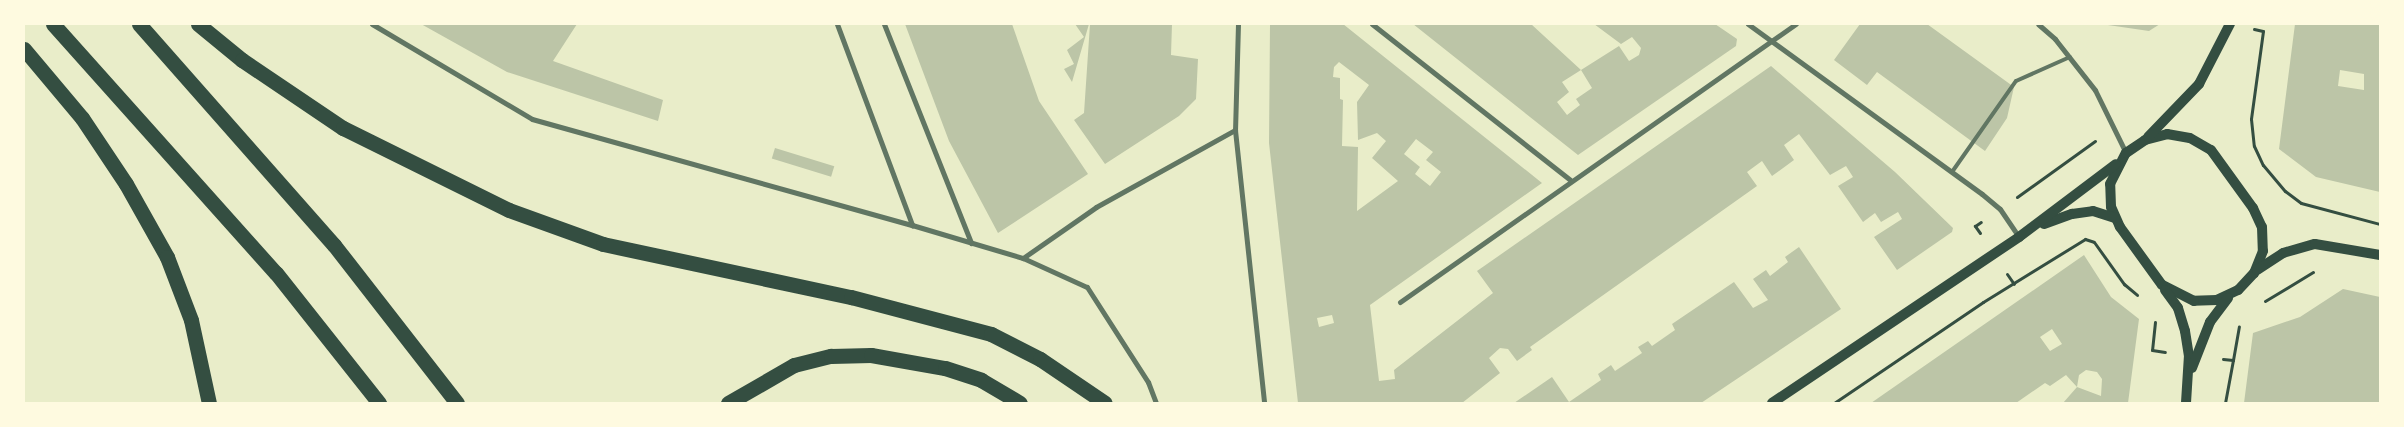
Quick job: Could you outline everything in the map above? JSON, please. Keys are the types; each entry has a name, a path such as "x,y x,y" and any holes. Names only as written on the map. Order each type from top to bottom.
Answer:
{"highway":[{"path":"54,24 276,273 379,403"},
{"path":"139,24 334,245 458,403"},
{"path":"198,24 242,60 343,128 510,210 603,244 851,297 991,334 1040,359 1105,403"},
{"path":"24,49 82,118 126,184 167,256 191,320 209,403"},
{"path":"728,403 794,365 831,356 872,355 945,368 980,380 1020,403"}],"main road":[{"path":"1772,403 2019,237 2119,162 2126,153 2145,140 2198,84 2230,24"},
{"path":"2145,140 2168,134 2190,138 2217,156 2253,208 2262,227 2263,251 2254,272"},
{"path":"2114,218 2110,184 2119,162"},
{"path":"2019,237 2072,214 2100,211 2114,218 2162,285 2182,319 2189,379"},
{"path":"2186,403 2189,379 2210,322 2233,293 2254,272 2283,253 2309,244 2380,255"},
{"path":"2162,285 2194,301 2217,300 2233,293"}],"street":[{"path":"372,24 532,119 971,242 1022,258 1087,287 1148,382 1156,403"},
{"path":"837,24 912,225"},
{"path":"884,24 971,242"},
{"path":"1238,24 1234,130 1264,403"},
{"path":"1372,24 1570,180"},
{"path":"1748,24 2000,209 2019,237"},
{"path":"1400,302 1570,180 1796,24"},
{"path":"2038,24 2070,57 2095,90 2126,153"},
{"path":"1022,258 1096,207 1234,130"}],"lane":[{"path":"1952,172 2016,81 2070,57"}],"path":[{"path":"2230,24 2263,30 2251,118 2254,146 2268,173 2293,198 2310,207 2380,224"},
{"path":"1834,403 2014,284 1975,226 2114,127"},
{"path":"2225,403 2233,360"}],"building":[{"path":"421,24 577,24 553,61 663,100 658,121 507,72"},
{"path":"905,24 1012,24 1039,101 1088,174 998,233 949,141"},
{"path":"1075,24 1089,24 1072,82 1064,69 1074,64 1067,50 1084,37"},
{"path":"1090,24 1172,24 1171,55 1198,59 1196,99 1179,116 1105,164 1074,120 1084,113"},
{"path":"1270,24 1343,24 1542,183 1370,305 1379,381 1395,379 1394,370 1493,293 1477,271 1771,66 1895,172 1953,228 1952,232 1897,270 1874,237 1902,219 1898,212 1881,222 1875,213 1863,222 1838,186 1853,177 1846,166 1830,175 1799,134 1784,145 1794,160 1772,176 1762,161 1747,172 1757,186 1530,347 1532,350 1517,361 1508,349 1500,348 1489,358 1500,373 1462,403 1298,403 1269,143","holes":["1339,62 1369,85 1357,102 1358,140 1377,133 1386,141 1372,158 1398,181 1357,211 1358,147 1342,146 1343,100 1340,99 1340,78 1333,77 1334,67","1416,139 1433,152 1426,160 1441,172 1430,186 1415,174 1420,167 1404,154","1332,315 1334,323 1319,327 1317,318"]},
{"path":"1413,24 1531,24 1581,70 1619,46 1629,61 1639,55 1641,48 1632,37 1621,44 1594,24 1715,24 1737,39 1736,46 1578,155","holes":["1581,70 1592,88 1576,99 1580,105 1567,115 1557,102 1569,92 1562,82"]},
{"path":"1860,24 1927,24 2014,87 2007,118 1985,151 1877,72 1867,85 1834,60"},
{"path":"2101,24 2160,24 2149,31"},
{"path":"2295,24 2380,24 2380,192 2316,177 2279,149","holes":["2340,70 2364,74 2364,90 2338,86"]},
{"path":"775,148 834,166 831,177 772,159"},
{"path":"1799,247 1841,309 1701,403 1514,403 1552,377 1569,402 1601,380 1598,374 1611,365 1615,371 1642,353 1638,347 1648,341 1652,346 1675,330 1672,324 1734,282 1753,308 1768,300 1753,279 1766,270 1770,276 1788,262 1785,257"},
{"path":"2084,255 2111,297 2139,319 2128,403 2063,403 2077,387 2066,375 2050,386 2045,383 2016,403 1871,403","holes":["2052,329 2062,344 2050,351 2040,337","2086,370 2097,372 2102,379 2101,396 2077,387 2079,375"]},
{"path":"2343,289 2380,297 2380,403 2244,403 2253,333 2300,317"}]}
